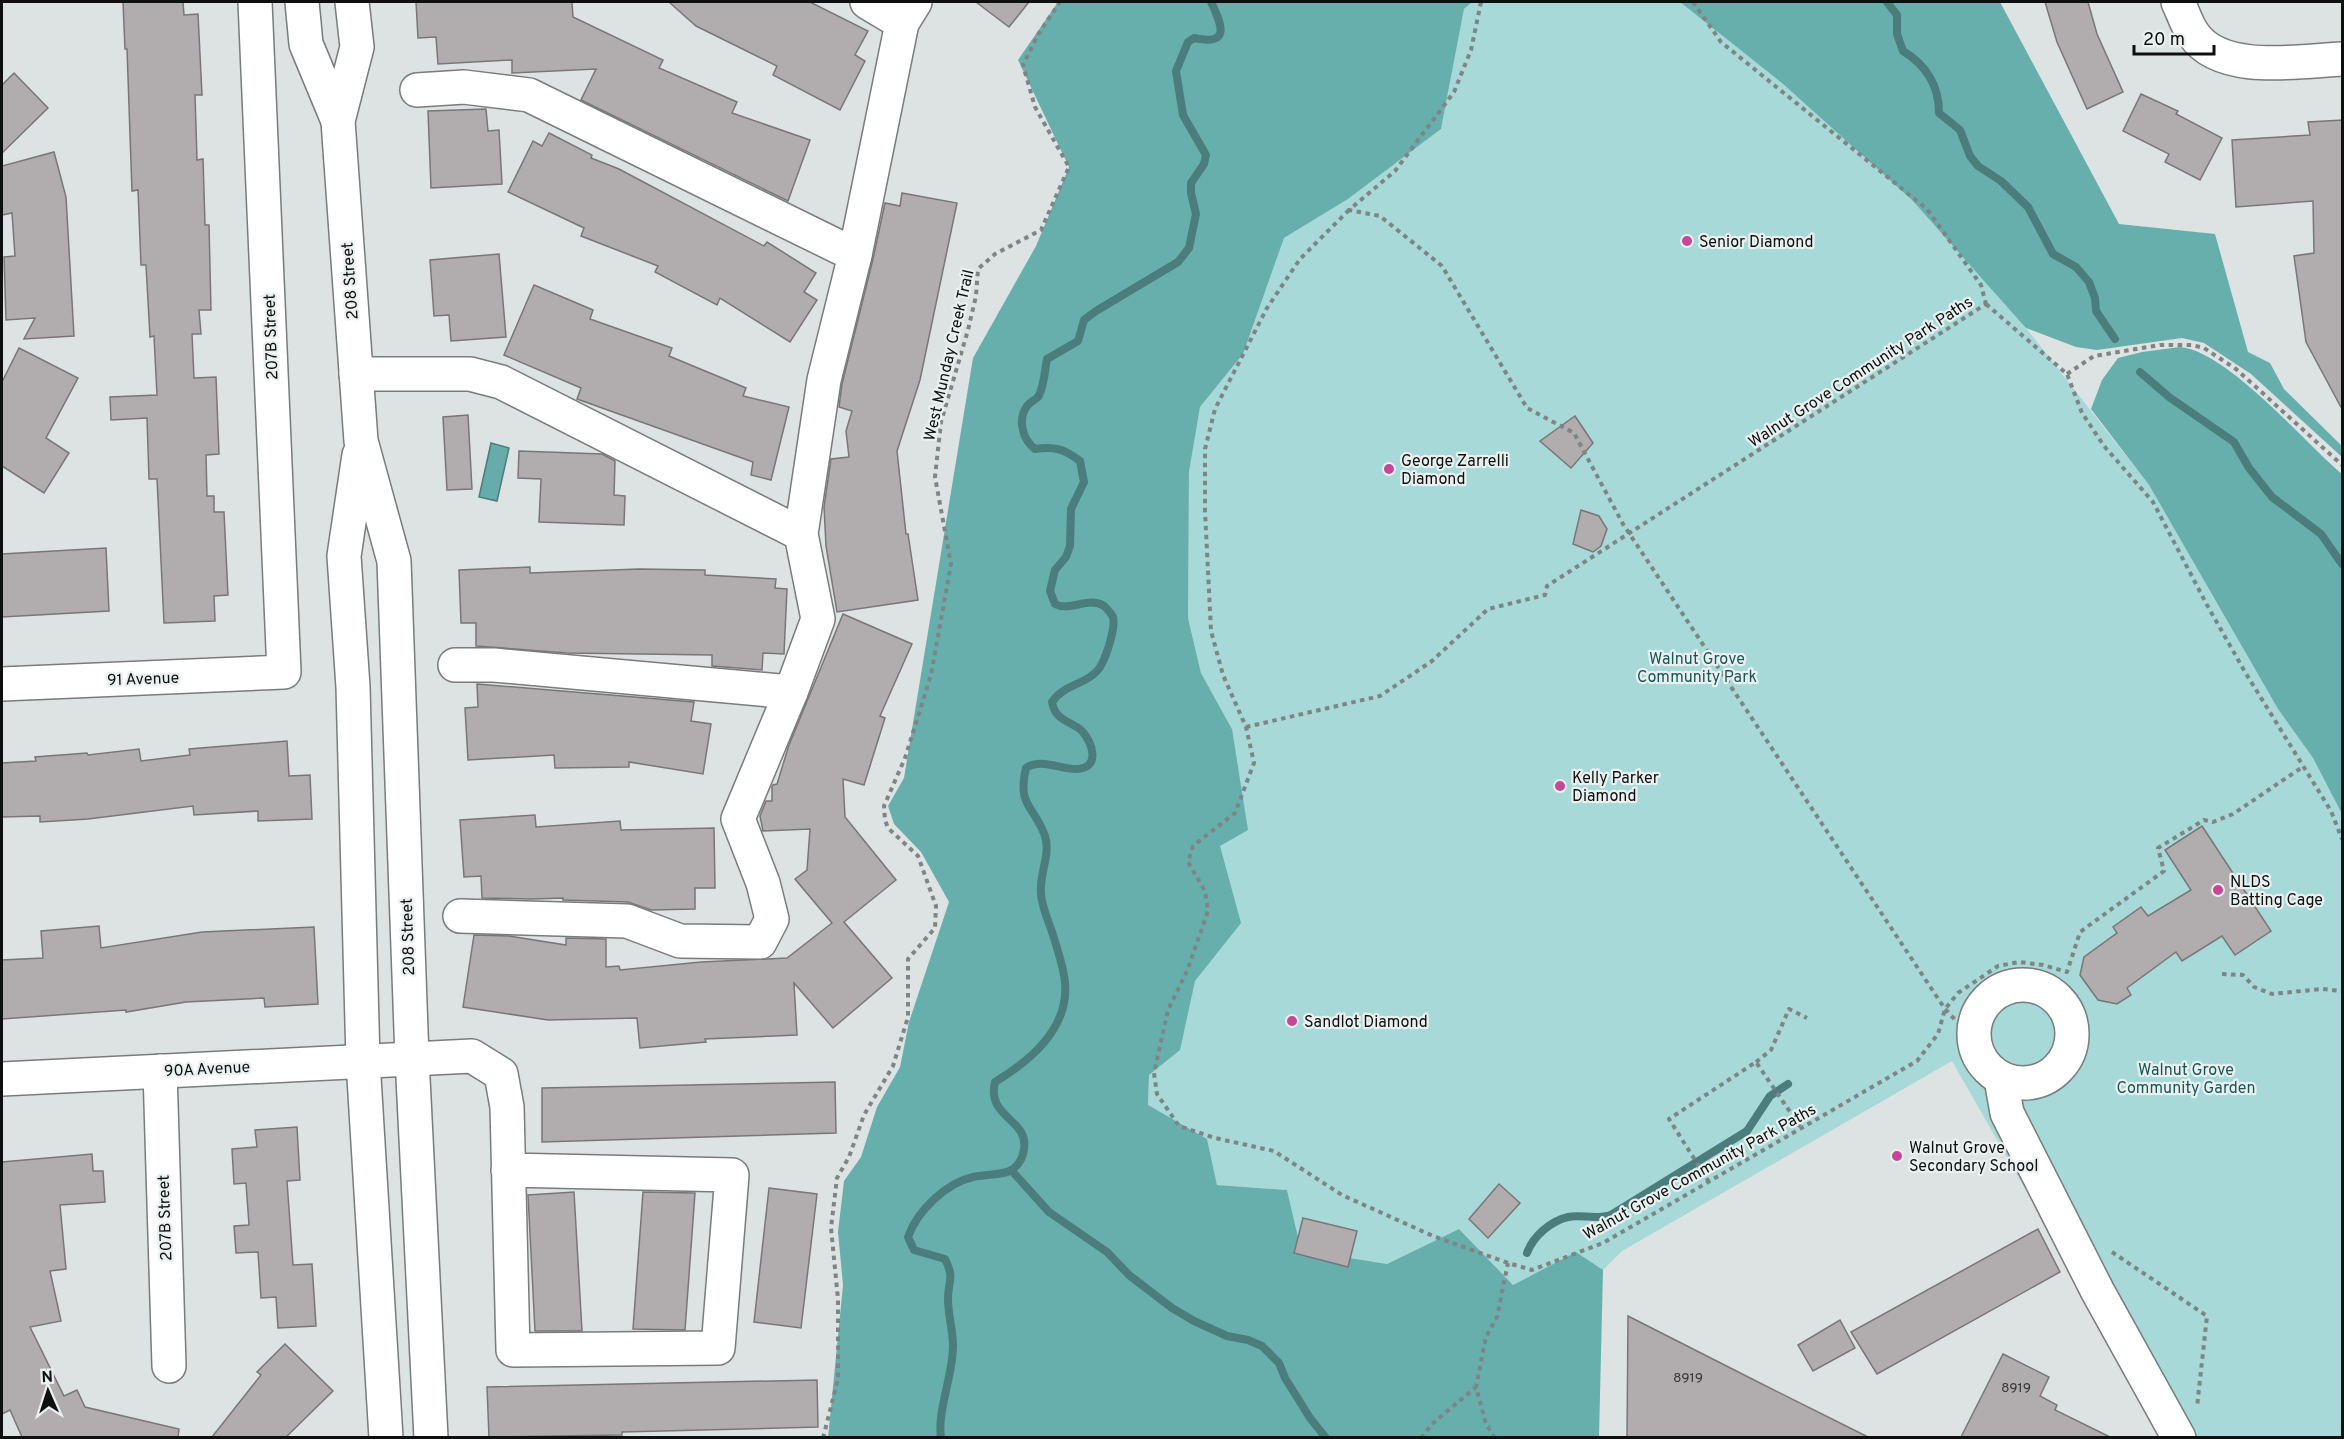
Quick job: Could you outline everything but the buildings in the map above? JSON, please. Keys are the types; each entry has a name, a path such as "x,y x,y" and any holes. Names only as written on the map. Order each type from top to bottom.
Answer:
{"main road":[{"name":"207B Street","path":"255,2 284,672"},
{"name":"208 Street","path":"302,2 306,44 338,121"},
{"name":"208 Street","path":"352,2 357,47 338,121 361,441 394,561 412,1058 431,1437"},
{"path":"460,916 627,921 680,941 760,942 772,920 763,883 738,819 791,692 818,619 801,534 824,380 855,255 908,12 867,2"},
{"path":"2178,2 2193,35 2209,50 2235,60 2266,63 2343,59"},
{"path":"417,90 464,87 530,96 855,255"},
{"path":"356,374 470,374 501,382 801,534"},
{"name":"208 Street","path":"361,441 344,556 353,687 363,1061 386,1437"},
{"path":"455,665 494,664 791,692"},
{"name":"91 Avenue","path":"2,684 284,672"},
{"path":"2016,986 2032,986 2047,991 2059,1000 2068,1013 2072,1028 2072,1044 2066,1059 2045,1079 2030,1083 2016,1083 2001,1078 1980,1058 1974,1043 1974,1027 1979,1013 1988,1000 2001,990 2016,986"},
{"name":"90A Avenue","path":"2,1079 472,1056 501,1074 507,1107 508,1170"},
{"name":"207B Street","path":"160,1071 169,1366"},
{"path":"2001,1078 2007,1113 2079,1256 2188,1426"},
{"path":"508,1170 732,1175 718,1348 513,1350 508,1170"}],"path":[{"name":"West Munday Creek Trail","path":"823,1437 838,1379 838,1299 831,1228 837,1178 849,1157 864,1115 893,1066 908,1017 908,959 935,928 936,906 918,856 888,828 884,812 885,802 904,758 931,675 951,564 935,477 941,422 968,330 976,296 978,269 995,254 1041,230 1069,167 1035,107 1023,65 1060,2"},
{"name":"Walnut Grove Community Park Paths","path":"1481,2 1471,50 1454,92 1395,171 1348,210 1300,259 1267,308 1215,409 1206,449 1205,511 1211,631 1223,675 1246,727 1254,763 1235,813 1193,846 1188,862 1205,891 1208,911 1187,972 1168,1010 1154,1072 1157,1094 1179,1126 1215,1138 1274,1151 1342,1195 1433,1236 1532,1270 1603,1244 1917,1061 1938,1034 1944,1009 1958,993 1998,966 2019,962 2043,965 2067,972 2080,932 2164,871 2158,848 2204,820 2213,822 2233,814 2304,766"},
{"name":"Walnut Grove Community Park Paths","path":"1246,727 1380,696 1432,661 1488,609 1545,595 1547,586 1986,304 1981,285 1927,209 1721,42 1693,2"},
{"path":"1348,210 1380,216 1442,266 1527,408 1574,433 1630,533 1944,1009 1960,1025 1974,1027"},
{"path":"1986,304 2067,374 2082,413 2104,446 2154,502 2245,672 2331,811 2343,839"},
{"path":"2067,374 2094,356 2181,343 2204,348 2236,369 2343,465"},
{"path":"2222,974 2242,975 2254,987 2272,994 2322,989 2343,991"},
{"path":"1709,1182 1669,1119 1772,1050 1789,1009 1807,1018"},
{"path":"1756,1062 1801,1128"},
{"path":"2079,1256 2100,1243 2206,1316 2188,1426"},
{"path":"1495,1437 1486,1424 1476,1388 1486,1337 1497,1317 1508,1263"},
{"path":"1421,1437 1432,1424 1476,1388"}],"green space":[{"name":"Walnut Grove Community Park","path":"1472,2 1680,2 1783,84 1912,200 2012,310 2149,485 2278,709 2313,758 2342,814 2342,1437 2167,1437 1952,1061 1622,1251 1603,1270 1576,1252 1513,1285 1459,1229 1387,1264 1301,1250 1287,1190 1217,1185 1207,1139 1148,1106 1149,1075 1172,1056 1220,846 1232,729 1201,673 1188,618 1189,472 1200,407 1243,354 1284,238 1348,199 1441,129 1464,9"}],"shaded area":[{"path":"1058,2 1472,2 1464,9 1441,129 1348,199 1284,238 1243,354 1200,407 1189,472 1188,618 1201,673 1232,729 1248,830 1220,846 1241,923 1195,981 1180,1050 1149,1075 1148,1105 1207,1139 1217,1185 1287,1190 1301,1250 1387,1264 1459,1229 1513,1285 1576,1252 1603,1270 1599,1437 828,1438 843,1285 838,1232 844,1181 861,1157 877,1107 900,1067 909,1022 949,902 921,852 894,824 888,806 904,778 973,358 1036,246 1069,167 1018,60"},
{"path":"1680,2 2000,2 2119,224 2215,234 2248,352 2270,363 2284,389 2342,446 2342,457 2251,374 2204,343 2182,338 2097,350 2076,347 2026,328 1912,200 1783,84"},
{"path":"2180,347 2199,352 2242,381 2342,474 2342,814 2313,758 2278,709 2149,485 2091,409 2102,380 2118,358"},
{"path":"491,443 509,448 497,501 479,497"}],"waterway":[{"path":"941,1438 941,1416 951,1369 953,1346 948,1305 950,1271 945,1259 914,1250 908,1237 925,1208 943,1192 963,1180 1009,1171 1018,1165 1023,1155 1024,1139 1015,1124 996,1103 995,1082 1021,1064 1045,1042 1061,1014 1065,999 1061,960 1042,900 1041,886 1047,850 1045,836 1025,798 1026,768 1038,764 1070,769 1084,768 1089,765 1092,760 1092,748 1086,736 1058,715 1052,702 1062,692 1097,671 1106,653 1114,622 1108,610 1098,603 1067,606 1055,604 1050,591 1055,570 1066,557 1070,546 1071,509 1084,482 1080,461 1059,449 1035,449 1031,445 1023,429 1022,417 1027,406 1040,393 1047,359 1078,341 1084,320 1178,262 1189,248 1196,214 1191,183 1204,164 1206,155 1183,115 1176,71 1188,42 1194,38 1206,40 1219,36 1220,26 1211,2"},
{"path":"1887,2 1897,15 1897,34 1903,51 1924,69 1934,85 1939,113 1960,130 1970,156 1978,166 2001,181 2028,207 2053,254 2076,267 2089,282 2095,298 2096,311 2115,339"},
{"path":"2140,372 2169,397 2234,442 2249,468 2272,497 2321,534 2342,564"},
{"path":"1527,1253 1538,1235 1555,1222 1573,1216 1611,1215 1747,1131 1770,1096 1788,1084"},
{"path":"1012,1171 1049,1212 1107,1252 1129,1275 1172,1308 1227,1336 1248,1340 1262,1346 1279,1363 1285,1378 1310,1418 1326,1438"}],"place":[{"name":"Senior Diamond","path":"1687,241"},
{"name":"George Zarrelli Diamond","path":"1389,469"},
{"name":"Kelly Parker Diamond","path":"1560,786"},
{"name":"NLDS Batting Cage","path":"2218,890"},
{"name":"Sandlot Diamond","path":"1292,1021"},
{"name":"Walnut Grove Secondary School","path":"1897,1156"}],"park label":[{"name":"Walnut Grove Community Garden","path":"2186,1078"}]}
